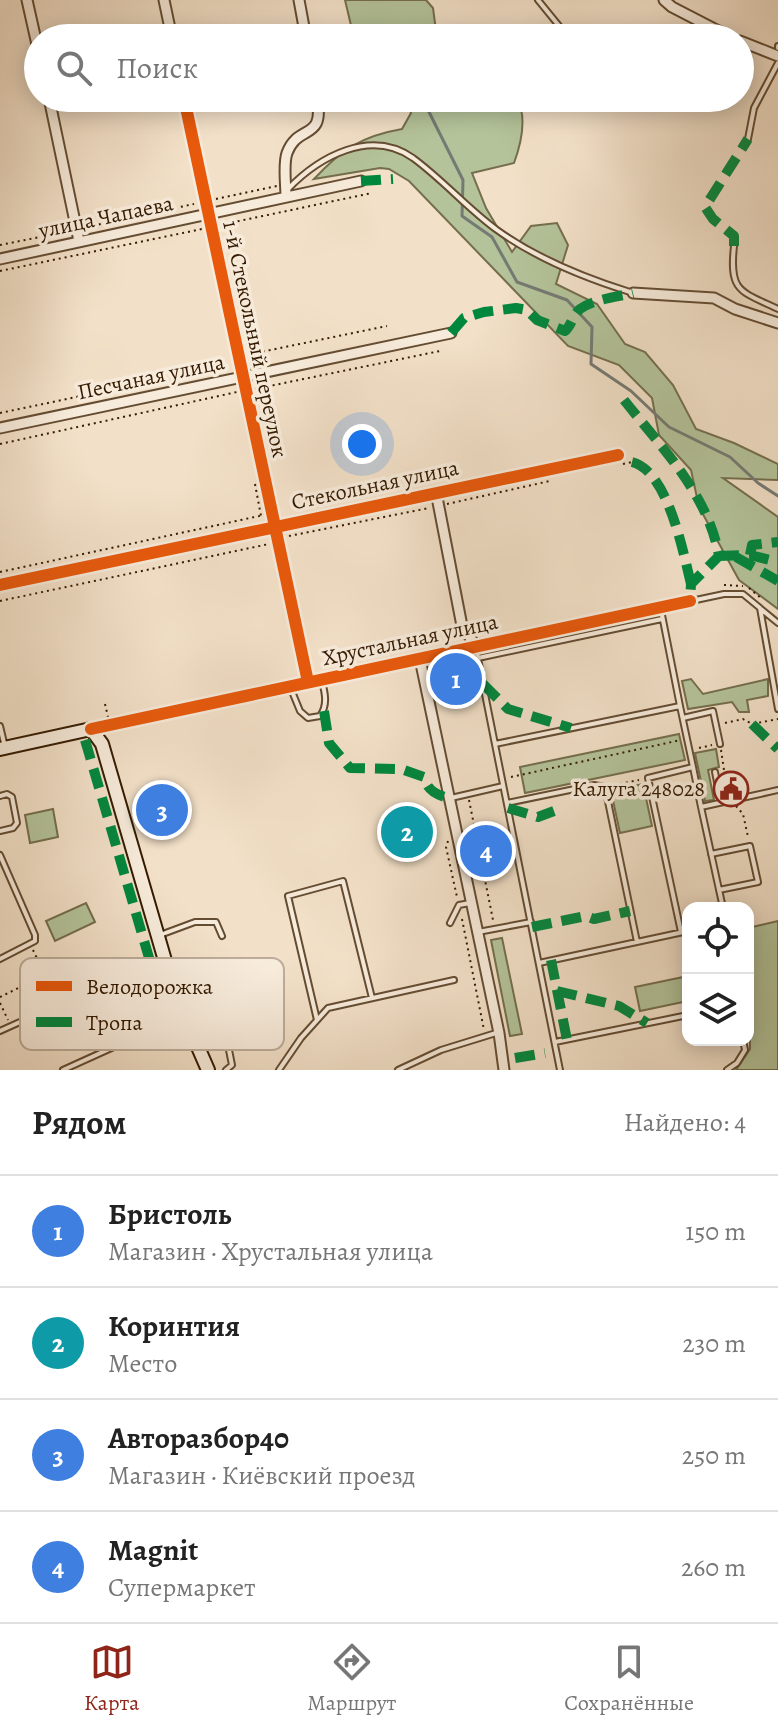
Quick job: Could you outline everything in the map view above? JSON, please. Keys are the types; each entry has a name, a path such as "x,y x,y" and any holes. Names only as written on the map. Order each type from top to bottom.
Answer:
{"main road":[{"name":"Хрустальная улица","path":"2,748 91,729"},
{"path":"91,729 102,744 164,958"},
{"path":"199,1050 208,1070"}],"street":[{"path":"27,0 32,24"},
{"path":"164,0 169,24"},
{"path":"299,0 303,24"},
{"path":"664,0 703,24"},
{"path":"754,47 778,56"},
{"path":"52,112 79,241"},
{"name":"1-й Стекольный переулок","path":"187,112 308,682"},
{"path":"286,191 286,154 299,136 316,127 319,112"},
{"name":"улица Чапаева","path":"0,259 208,214 286,191 361,181"},
{"path":"633,293 714,298 735,309 778,323"},
{"name":"Песчаная улица","path":"0,428 242,372 451,333"},
{"name":"Стекольная улица","path":"0,585 436,492 617,460"},
{"path":"436,492 462,626 476,646"},
{"name":"Хрустальная улица","path":"91,729 690,601"},
{"path":"420,659 499,1033 504,1070"}],"lane":[{"path":"538,0 558,24"},
{"path":"754,108 778,63"},
{"path":"748,139 753,112"},
{"path":"286,191 308,169 338,151 383,147 411,157 497,229 524,247 598,281 633,293"},
{"path":"734,246 732,270 735,284 747,294 778,309"},
{"path":"690,601 724,594 743,594 778,623"},
{"path":"660,607 722,902"},
{"path":"760,608 778,709"},
{"path":"478,658 662,619"},
{"path":"476,646 558,1070"},
{"path":"290,686 300,711 308,718 320,716 326,696 321,679"},
{"path":"495,744 680,706"},
{"path":"683,718 713,711 720,744"},
{"path":"0,726 2,748"},
{"path":"539,963 681,932 648,778 693,767"},
{"path":"715,772 721,802"},
{"path":"507,803 594,785 605,787 637,942"},
{"path":"448,798 503,786"},
{"path":"701,807 778,790"},
{"path":"0,796 7,794 12,797 17,823 13,828 0,831"},
{"path":"711,854 750,846 758,882 719,890"},
{"path":"0,855 33,928 35,941 0,959"},
{"path":"317,1020 288,896 343,881 372,998"},
{"path":"450,923 459,905 470,903"},
{"path":"158,936 195,922 216,922 222,936"},
{"path":"477,932 531,922"},
{"path":"279,1070 328,1008 454,980"},
{"path":"555,1042 682,1016"},
{"path":"0,1031 20,1022"},
{"path":"398,1070 441,1050 499,1033"},
{"path":"727,1070 737,1063 744,1046"},
{"path":"63,1070 107,1050"},
{"path":"226,1070 232,1065 229,1050"}],"path":[{"path":"0,245 205,202 286,191"},
{"path":"0,271 372,193"},
{"path":"247,355 387,326"},
{"path":"0,444 440,351"},
{"path":"0,413 232,365 242,372"},
{"path":"617,460 632,462"},
{"path":"289,536 557,479"},
{"path":"0,572 272,514"},
{"path":"0,601 278,542"},
{"path":"450,679 443,680 440,667 478,658"},
{"path":"716,725 743,719 752,724 778,719"},
{"path":"502,779 687,739"},
{"path":"690,750 720,744 725,770 715,772"},
{"path":"605,787 648,778"},
{"path":"468,794 495,929"},
{"path":"731,800 743,814 750,846"},
{"path":"30,945 36,958"},
{"path":"0,997 20,987"},
{"path":"0,1003 11,1026"}],"green space":[{"path":"345,0 426,0 433,8 435,24 351,24"},
{"path":"521,112 521,139 514,163 472,173 486,208 512,252 531,226 557,223 568,245 556,284 597,304 625,344 645,352 673,385 696,429 778,464 778,480 723,478 778,517 778,609 739,580 699,507 691,470 659,435 652,398 619,365 568,346 409,181 389,169 380,168 314,179 354,145 402,129 411,113"},
{"path":"691,679 703,694 768,679 768,696 747,700 749,712 739,712 732,702 688,709 682,681"},
{"path":"679,734 685,760 525,793 520,767"},
{"path":"716,749 719,767 708,770 714,800 705,801 695,753"},
{"path":"643,784 652,826 620,833 611,791"},
{"path":"53,809 58,837 30,843 25,815"},
{"path":"86,903 95,922 55,941 46,921"},
{"path":"778,921 778,1070 736,1070 750,1046 754,1046 754,927"},
{"path":"502,938 522,1034 510,1036 491,940"},
{"path":"682,977 682,1002 640,1011 635,987"}],"waterway":[{"path":"429,112 463,180 462,216 492,237 517,282 567,300 592,327 591,364 631,391 669,427 730,457 758,483 778,496"}],"marked path":[{"path":"734,246 734,236 713,219 705,207 748,139"},
{"path":"361,181 393,179"},
{"path":"451,333 464,318 516,308 527,310 537,320 565,331 580,309 633,293"},
{"path":"624,400 682,473 705,512 713,533 719,556 691,584 690,601"},
{"path":"632,462 645,469 664,496 691,584"},
{"path":"750,555 752,545 778,542"},
{"path":"719,556 750,555 778,562"},
{"path":"736,557 778,581"},
{"path":"483,684 508,709 571,728"},
{"path":"324,711 329,743 350,768 401,769 424,777 433,791 448,798"},
{"path":"752,724 778,749"},
{"path":"85,740 149,958"},
{"path":"508,808 538,817 554,811"},
{"path":"532,927 630,911"},
{"path":"551,960 567,1040"},
{"path":"557,991 619,1006 647,1023"},
{"path":"515,1058 545,1053"}],"cycle path":[{"path":"187,112 308,682"},
{"path":"0,585 618,455"},
{"path":"91,729 690,601"}],"place":[{"name":"Бристоль","path":"456,679"},
{"name":"Калуга 248028","path":"731,789"},
{"name":"Авторазбор40","path":"162,810"},
{"name":"Коринтия","path":"407,832"},
{"name":"Magnit","path":"486,851"}]}
